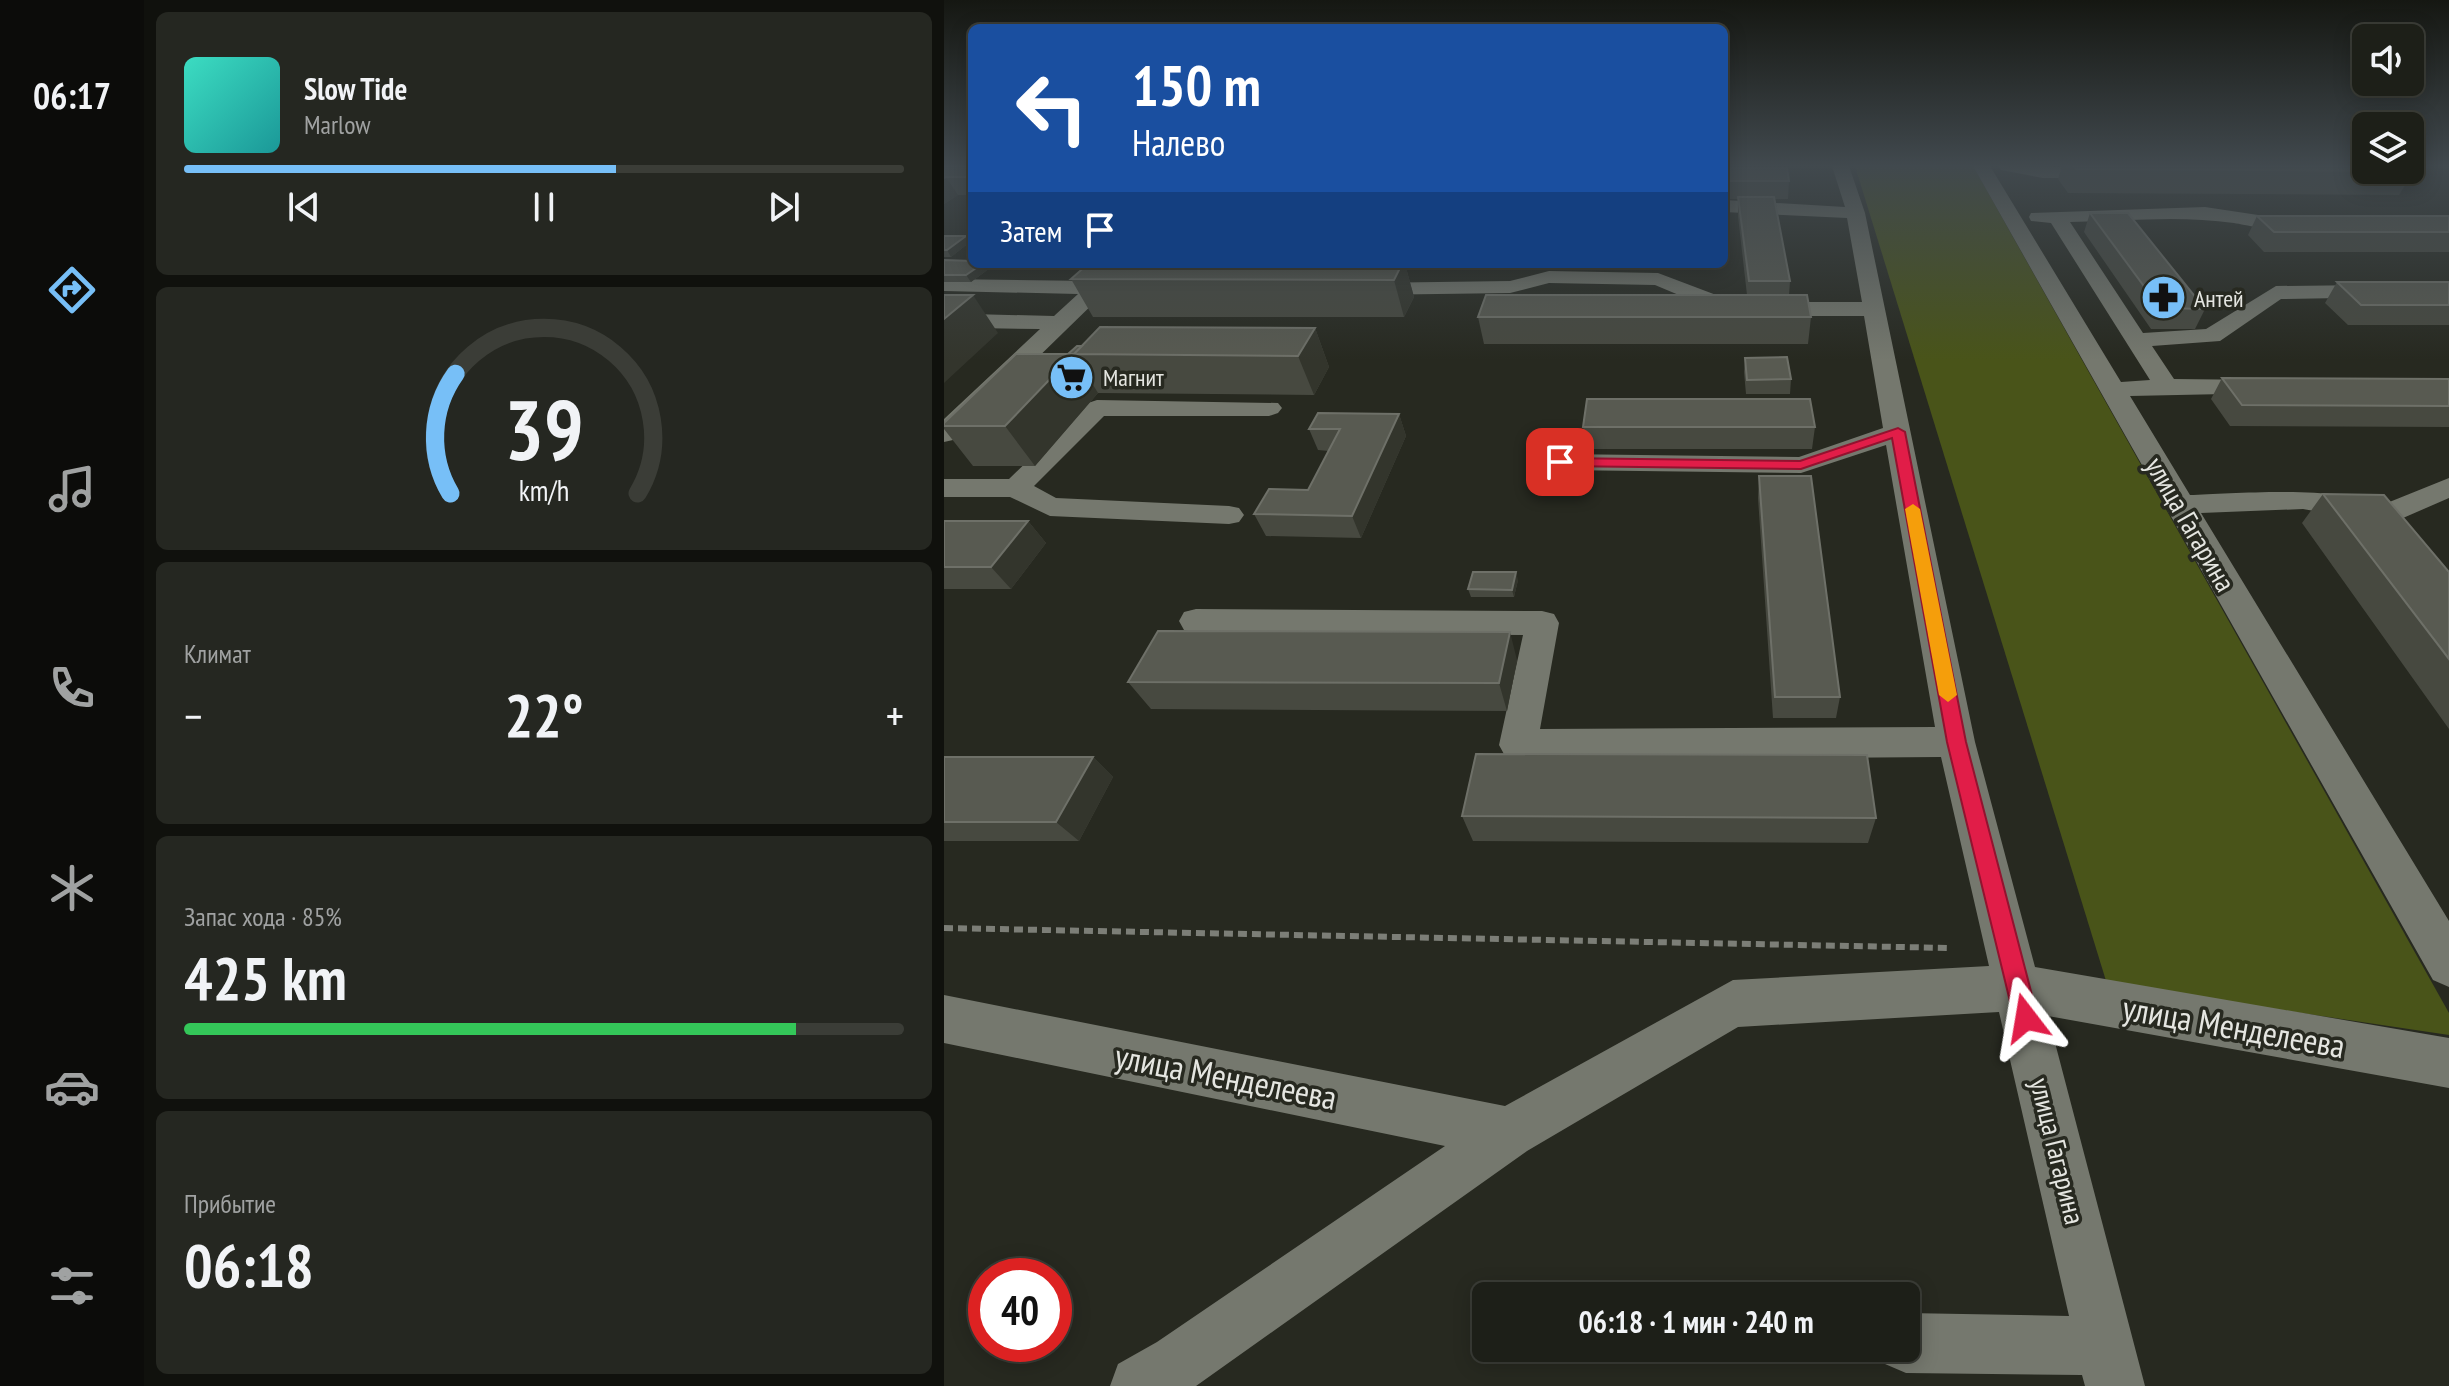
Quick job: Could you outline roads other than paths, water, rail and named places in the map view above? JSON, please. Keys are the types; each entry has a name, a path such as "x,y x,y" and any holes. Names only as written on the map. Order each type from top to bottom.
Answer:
{"street":[{"name":"улица Гагарина","path":"1859,231 1956,742 2110,1366"},
{"name":"улица Гагарина","path":"2019,231 2449,964"},
{"path":"2066,231 2166,386"},
{"path":"2132,231 2139,240"},
{"path":"944,434 1118,268"},
{"path":"1346,289 1510,287 1549,277 1658,279 1732,309"},
{"path":"944,285 1143,288"},
{"path":"2137,340 2212,336 2276,293 2449,290"},
{"path":"1672,310 1875,309"},
{"path":"2194,312 2212,336"},
{"path":"944,331 971,321 1060,323"},
{"path":"2112,390 2166,386 2291,389"},
{"path":"1016,488 1097,408 1269,408"},
{"path":"1560,462 1801,465 1898,432"},
{"path":"2180,505 2303,500 2385,515 2449,487"},
{"path":"944,488 1016,488 1050,507 1229,515"},
{"path":"2385,515 2449,599"},
{"path":"1196,621 1542,623 1518,745 1956,742"},
{"name":"улица Менделеева","path":"1140,1386 1178,1363 1509,1133 1733,1004 2014,969 2449,1063"},
{"name":"улица Менделеева","path":"944,1019 1509,1133"},
{"path":"1920,1345 2110,1366"}],"place":[{"name":"Антей","path":"2163,298"},
{"name":"Магнит","path":"1072,377"}]}
